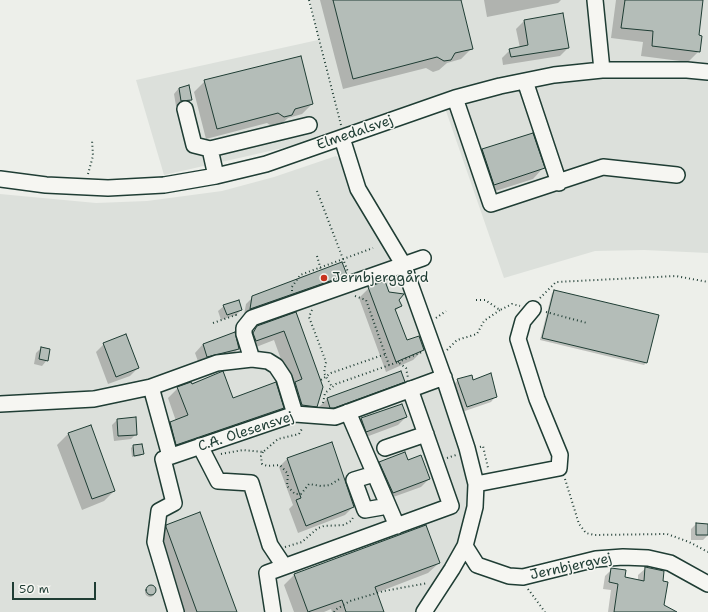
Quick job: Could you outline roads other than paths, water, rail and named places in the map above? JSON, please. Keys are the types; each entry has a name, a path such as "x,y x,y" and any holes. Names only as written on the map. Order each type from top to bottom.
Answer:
{"street":[{"path":"595,0 602,70"},
{"name":"Elmedalsvej","path":"0,179 46,185 108,188 164,185 216,176 266,164 455,98 525,81 554,75 602,70 687,70 708,72"},
{"path":"525,81 559,183"},
{"path":"455,98 491,204 559,183 604,167 677,175"},
{"path":"185,109 194,145 210,149 309,125"},
{"path":"342,138 358,189 403,264 444,377 467,448 484,482 475,507 465,546 449,575 424,612"},
{"path":"210,149 216,176"},
{"path":"252,359 244,334 244,328 252,318 403,264 424,258"},
{"path":"484,482 559,468 560,455 537,398 518,339 523,321 533,309"},
{"path":"0,404 94,399 151,387 217,363 252,359 268,361 276,366 308,415"},
{"name":"C.A. Olesensvej","path":"167,458 203,451 308,415 335,417 444,377"},
{"path":"151,387 167,458 174,503 159,511 155,542 176,612"},
{"path":"273,612 267,573 451,506 410,389"},
{"path":"348,412 396,526"},
{"path":"385,448 426,434"},
{"path":"203,451 218,481 250,483 270,545 284,566"},
{"path":"374,474 354,480 365,510 388,506"},
{"path":"449,575 477,565 465,546"},
{"name":"Jernbjergvej","path":"477,565 493,572 523,577 596,559 624,557 648,558 670,563 708,584"}],"place":[{"name":"Jernbjerggård","path":"324,278"}]}
